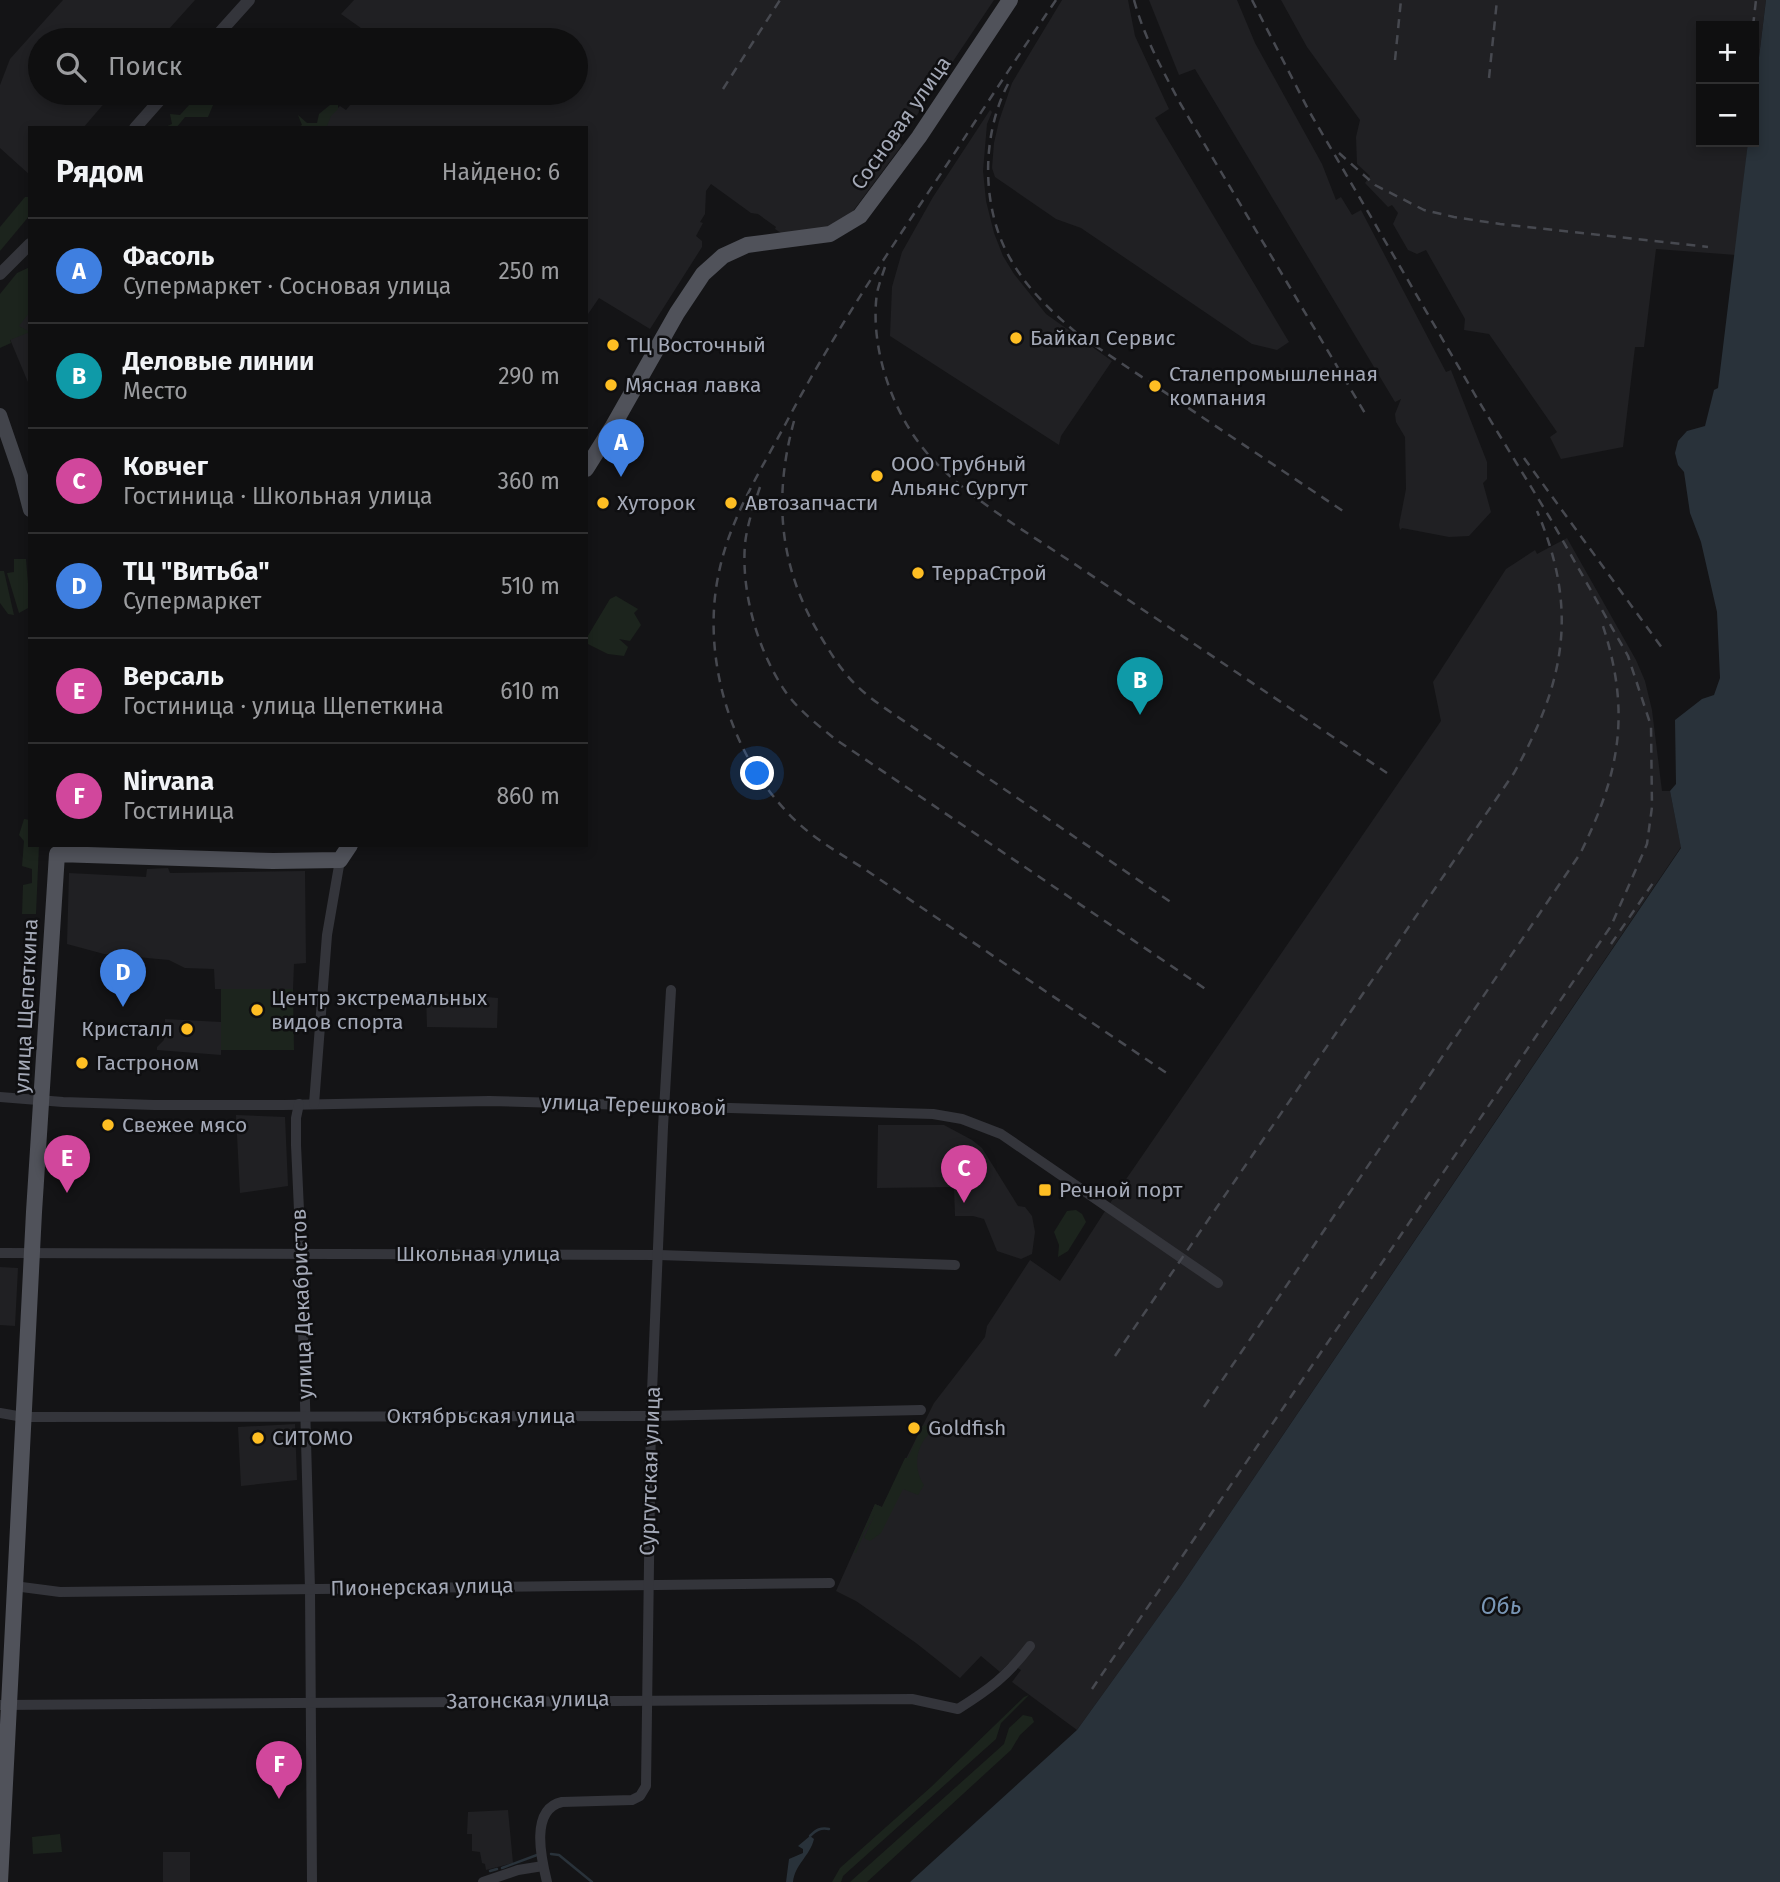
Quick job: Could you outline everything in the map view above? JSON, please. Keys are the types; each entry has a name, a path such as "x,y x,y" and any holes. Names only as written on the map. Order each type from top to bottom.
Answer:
{"main road":[{"name":"Сосновая улица","path":"588,466 614,426 677,313 703,274 723,256 747,245 830,234 860,216 919,137 1010,0"},
{"path":"0,415 28,502"},
{"path":"57,849 273,861 340,860 349,847"},
{"name":"улица Щепеткина","path":"0,1882 4,1705 14,1586 57,849"}],"street":[{"path":"224,28 249,0"},
{"path":"137,126 155,105"},
{"path":"0,274 28,246"},
{"path":"314,1104 327,935 340,860"},
{"name":"Сургутская улица","path":"543,1866 541,1825 545,1812 554,1804 632,1800 640,1796 646,1786 651,1416 671,990"},
{"name":"улица Терешковой","path":"0,1097 154,1105 489,1101 933,1114 987,1127 1027,1150 1218,1283"},
{"name":"улица Декабристов","path":"299,1104 296,1145 310,1589 312,1882"},
{"name":"Школьная улица","path":"0,1253 659,1255 955,1265"},
{"name":"Октябрьская улица","path":"0,1413 23,1418 651,1416 921,1410"},
{"name":"Пионерская улица","path":"14,1586 60,1592 830,1583"},
{"name":"Затонская улица","path":"4,1705 912,1699 958,1709 991,1689 1015,1666 1030,1646"},
{"path":"483,1882 518,1870 543,1866 547,1882"}],"shaded area":[{"path":"63,0 195,0 170,28 38,28"},
{"path":"354,0 994,0 899,142 902,145 850,215 830,228 781,233 758,214 751,213 711,184 706,191 705,214 700,222 703,223 696,236 702,241 702,247 650,329 599,298 588,314 588,126 320,126 340,106 346,110 350,105 588,105 588,28 361,28 341,14"},
{"path":"1062,0 1128,0 1135,36 1169,109 1155,118 1289,342 1277,350 1252,344 1081,228 1056,219 995,177 992,168 994,143 1012,83"},
{"path":"1149,0 1237,0 1255,43 1322,164 1336,200 1341,197 1352,215 1361,210 1446,372 1451,370 1487,462 1487,479 1483,483 1491,512 1469,536 1449,537 1402,528 1400,530 1406,489 1405,437 1396,422 1395,414 1401,399 1395,402 1195,69 1179,75"},
{"path":"1281,0 1766,0 1759,57 1759,21 1696,21 1696,147 1747,147 1736,255 1656,249 1644,347 1635,347 1623,447 1561,459 1550,437 1557,432 1489,334 1464,330 1465,319 1426,250 1417,254 1408,250 1393,224 1398,213 1392,205 1388,207 1365,183 1370,176 1357,164 1356,137 1360,120 1307,47"},
{"path":"28,39 28,105 103,105 85,126 28,126 28,173 0,148 0,85 10,59"},
{"path":"189,105 213,105 208,117 185,117 178,126 168,126 172,124 170,114 180,115"},
{"path":"330,105 338,105 327,126 300,126 298,115 307,123 317,123 319,114"},
{"path":"990,110 992,112 987,124 983,171 986,201 1003,256 1046,314 1112,361 1061,436 1059,445 890,336 892,287 902,252 933,197"},
{"path":"25,197 28,197 28,217 0,251 0,227"},
{"path":"28,268 28,315 19,326 28,333 10,340 11,343 0,348 0,294 17,273"},
{"path":"28,310 28,382 7,332"},
{"name":"Речной порт","path":"1567,538 1636,660 1645,681 1652,710 1662,791 1670,791 1681,847 1180,1587 1077,1730 1012,1682 1021,1670 1009,1663 1000,1672 981,1656 960,1678 916,1643 856,1601 836,1591 875,1504 882,1507 934,1403 985,1337 987,1326 1030,1260 1060,1281 1118,1191 1441,721 1433,682 1506,569 1535,550 1537,554"},
{"path":"14,559 26,559 28,608 19,613 7,573 14,572"},
{"path":"0,571 4,571 14,615 8,614 0,603"},
{"path":"616,596 638,609 634,613 641,625 630,641 619,639 628,647 624,656 608,654 588,644 588,636 610,599"},
{"path":"24,819 28,820 28,847 39,847 36,914 22,914 23,885 32,883 32,869 22,866 24,841 19,835"},
{"path":"168,868 170,873 305,871 306,963 294,964 293,989 215,989 214,969 185,968 169,960 104,954 67,944 69,873 146,877 147,869"},
{"name":"Центр экстремальных видов спорта","path":"221,989 293,989 294,1050 221,1050"},
{"path":"426,992 498,998 497,1028 427,1027"},
{"path":"165,1019 221,1022 221,1055 157,1050 164,1040"},
{"path":"236,1115 285,1117 288,1186 240,1193"},
{"path":"878,1125 944,1125 982,1148 1018,1206 1025,1207 1032,1216 1035,1232 1032,1254 1021,1259 997,1251 984,1219 955,1216 954,1187 877,1188"},
{"path":"1076,1210 1086,1222 1068,1251 1058,1257 1059,1245 1054,1232 1067,1211"},
{"path":"0,1267 18,1268 15,1326 0,1325"},
{"path":"295,1424 297,1480 241,1486 238,1427"},
{"path":"928,1425 931,1432 922,1444 917,1458 918,1472 924,1485 918,1495 903,1489 881,1533 870,1541 864,1538 875,1514 854,1553 875,1504 882,1507 922,1426"},
{"path":"1029,1695 1001,1723 996,1739 843,1876 841,1882 832,1882 840,1868"},
{"path":"1023,1715 1032,1717 1034,1722 1020,1735 1011,1750 867,1882 850,1882 1004,1744 1009,1728"},
{"path":"508,1810 513,1863 486,1870 480,1852 472,1851 472,1834 467,1834 468,1812"},
{"path":"60,1834 62,1852 33,1854 32,1837"},
{"path":"163,1852 190,1852 190,1882 163,1882"}],"water":[{"name":"Обь","path":"1766,0 1780,0 1780,1882 910,1882 1077,1730 1180,1587 1681,848 1670,791 1676,784 1675,720 1702,699 1714,695 1720,678 1717,612 1701,542 1690,513 1684,472 1678,465 1675,453 1678,441 1687,431 1705,426 1714,390 1718,388 1747,147 1759,147 1759,57"},
{"path":"810,1836 814,1839 812,1845 793,1882 786,1882 789,1859 803,1853 803,1849 798,1846"}],"waterway":[{"path":"810,1836 824,1828 829,1829"},
{"path":"551,1854 559,1855 592,1882"},
{"path":"502,1868 537,1855"},
{"path":"490,1871 497,1869"}],"railway":[{"path":"723,89 780,0"},
{"path":"1056,0 864,291 804,389 738,514 724,552 714,603 717,668 735,731 749,760 767,788 795,821 823,843 1168,1074"},
{"path":"1134,0 1148,40 1180,103 1366,415"},
{"path":"1092,1689 1611,926 1647,844 1652,807 1651,726 1628,656 1550,518 1309,111 1252,0"},
{"path":"1395,60 1401,0"},
{"path":"1489,78 1497,0"},
{"path":"1754,21 1756,0"},
{"path":"1008,84 999,104 989,149 990,196 1001,240 1025,281 1051,310 1079,335 1346,513"},
{"path":"1339,153 1375,185 1424,210 1500,224 1708,247"},
{"path":"885,267 877,293 876,312 876,332 884,372 908,427 934,461 995,511 1387,773"},
{"path":"794,421 783,478 782,505 788,559 807,611 846,674 881,706 1175,905"},
{"path":"1524,458 1665,652"},
{"path":"760,487 745,544 744,563 749,601 753,621 767,658 775,675 796,705 835,739 1207,990"},
{"path":"1115,1356 1514,773 1531,740 1555,676 1562,613 1550,547 1537,511"},
{"path":"1204,1407 1580,854 1604,796 1617,742 1617,687 1603,626"},
{"path":"1611,944 1653,883"}],"place":[{"name":"Байкал Сервис","path":"1016,338"},
{"name":"ТЦ Восточный","path":"613,345"},
{"name":"Мясная лавка","path":"611,385"},
{"name":"Сталепромышленная компания","path":"1155,386"},
{"name":"ООО Трубный Альянс Сургут","path":"877,476"},
{"name":"Фасоль","path":"621,477"},
{"name":"Хуторок","path":"603,503"},
{"name":"Автозапчасти","path":"731,503"},
{"name":"ТерраСтрой","path":"918,573"},
{"name":"Деловые линии","path":"1140,715"},
{"name":"ТЦ \"Витьба\"","path":"123,1007"},
{"name":"Центр экстремальных видов спорта","path":"257,1010"},
{"name":"Кристалл","path":"187,1029"},
{"name":"Гастроном","path":"82,1063"},
{"name":"Свежее мясо","path":"108,1125"},
{"name":"Речной порт","path":"1045,1190"},
{"name":"Версаль","path":"67,1193"},
{"name":"Ковчег","path":"964,1203"},
{"name":"Goldfish","path":"914,1428"},
{"name":"СИТОМО","path":"258,1438"},
{"name":"Nirvana","path":"279,1799"}]}
